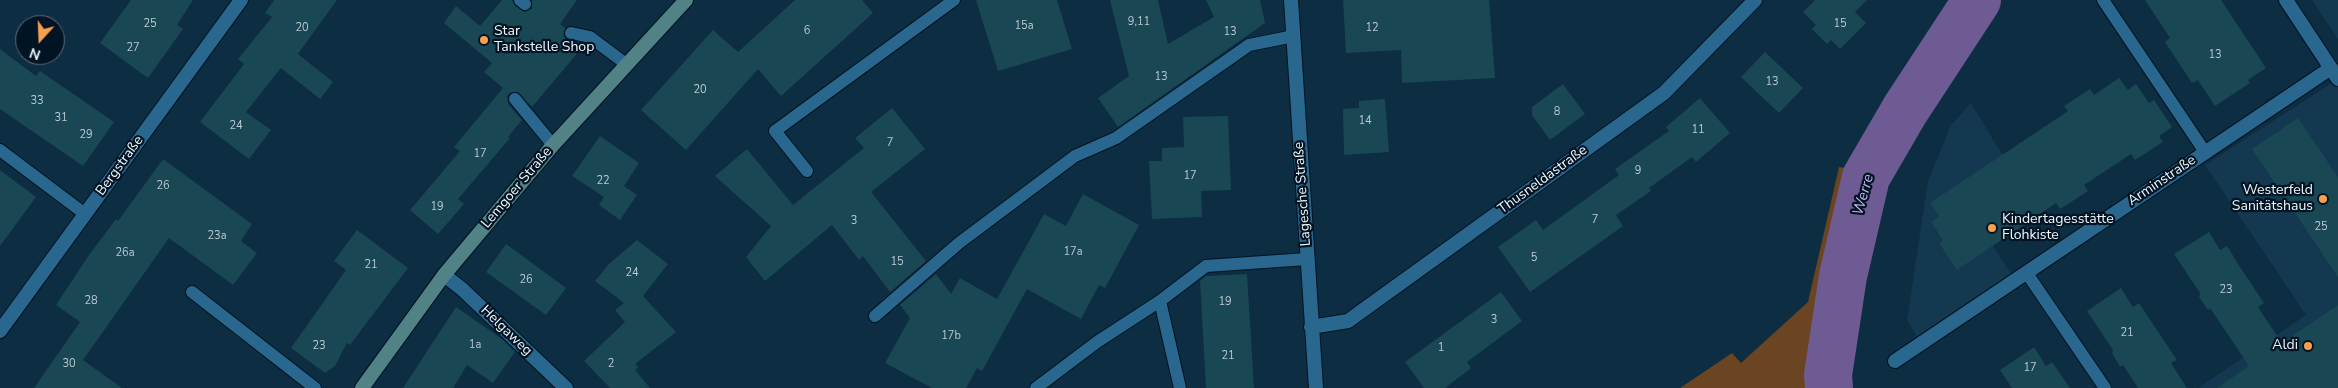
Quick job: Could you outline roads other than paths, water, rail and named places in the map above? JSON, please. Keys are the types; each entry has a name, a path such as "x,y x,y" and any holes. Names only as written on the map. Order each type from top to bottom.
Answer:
{"main road":[{"name":"Lemgoer Straße","path":"362,388 444,275 553,145 686,0"}],"street":[{"name":"Bergstraße","path":"0,331 241,0"},
{"name":"Lagesche Straße","path":"1291,0 1316,388"},
{"name":"Thusneldastraße","path":"1311,327 1348,321 1664,93 1755,0"},
{"name":"Arminstraße","path":"1895,361 2205,152 2334,74 2286,0"},
{"name":"Helgaweg","path":"444,275 462,289 566,388"}],"lane":[{"path":"807,171 774,131 954,0"},
{"path":"2103,0 2205,152"},
{"path":"571,33 590,37 626,64"},
{"path":"876,316 959,243 1075,156 1116,138 1249,45 1294,36"},
{"path":"515,99 553,145"},
{"path":"0,150 85,214"},
{"path":"1036,388 1097,342 1160,301 1206,266 1308,259"},
{"path":"2026,272 2105,388"},
{"path":"192,292 315,388"},
{"path":"1160,301 1180,388"}],"waterway":[{"name":"Werre","path":"1829,388 1828,375 1843,276 1866,177 1905,110 1977,0"}],"place":[{"name":"Star Tankstelle Shop","path":"484,40"},
{"name":"Westerfeld Sanitätshaus","path":"2323,199"},
{"name":"Kindertagesstätte Flohkiste","path":"1992,228"},
{"name":"Aldi","path":"2308,346"}]}
